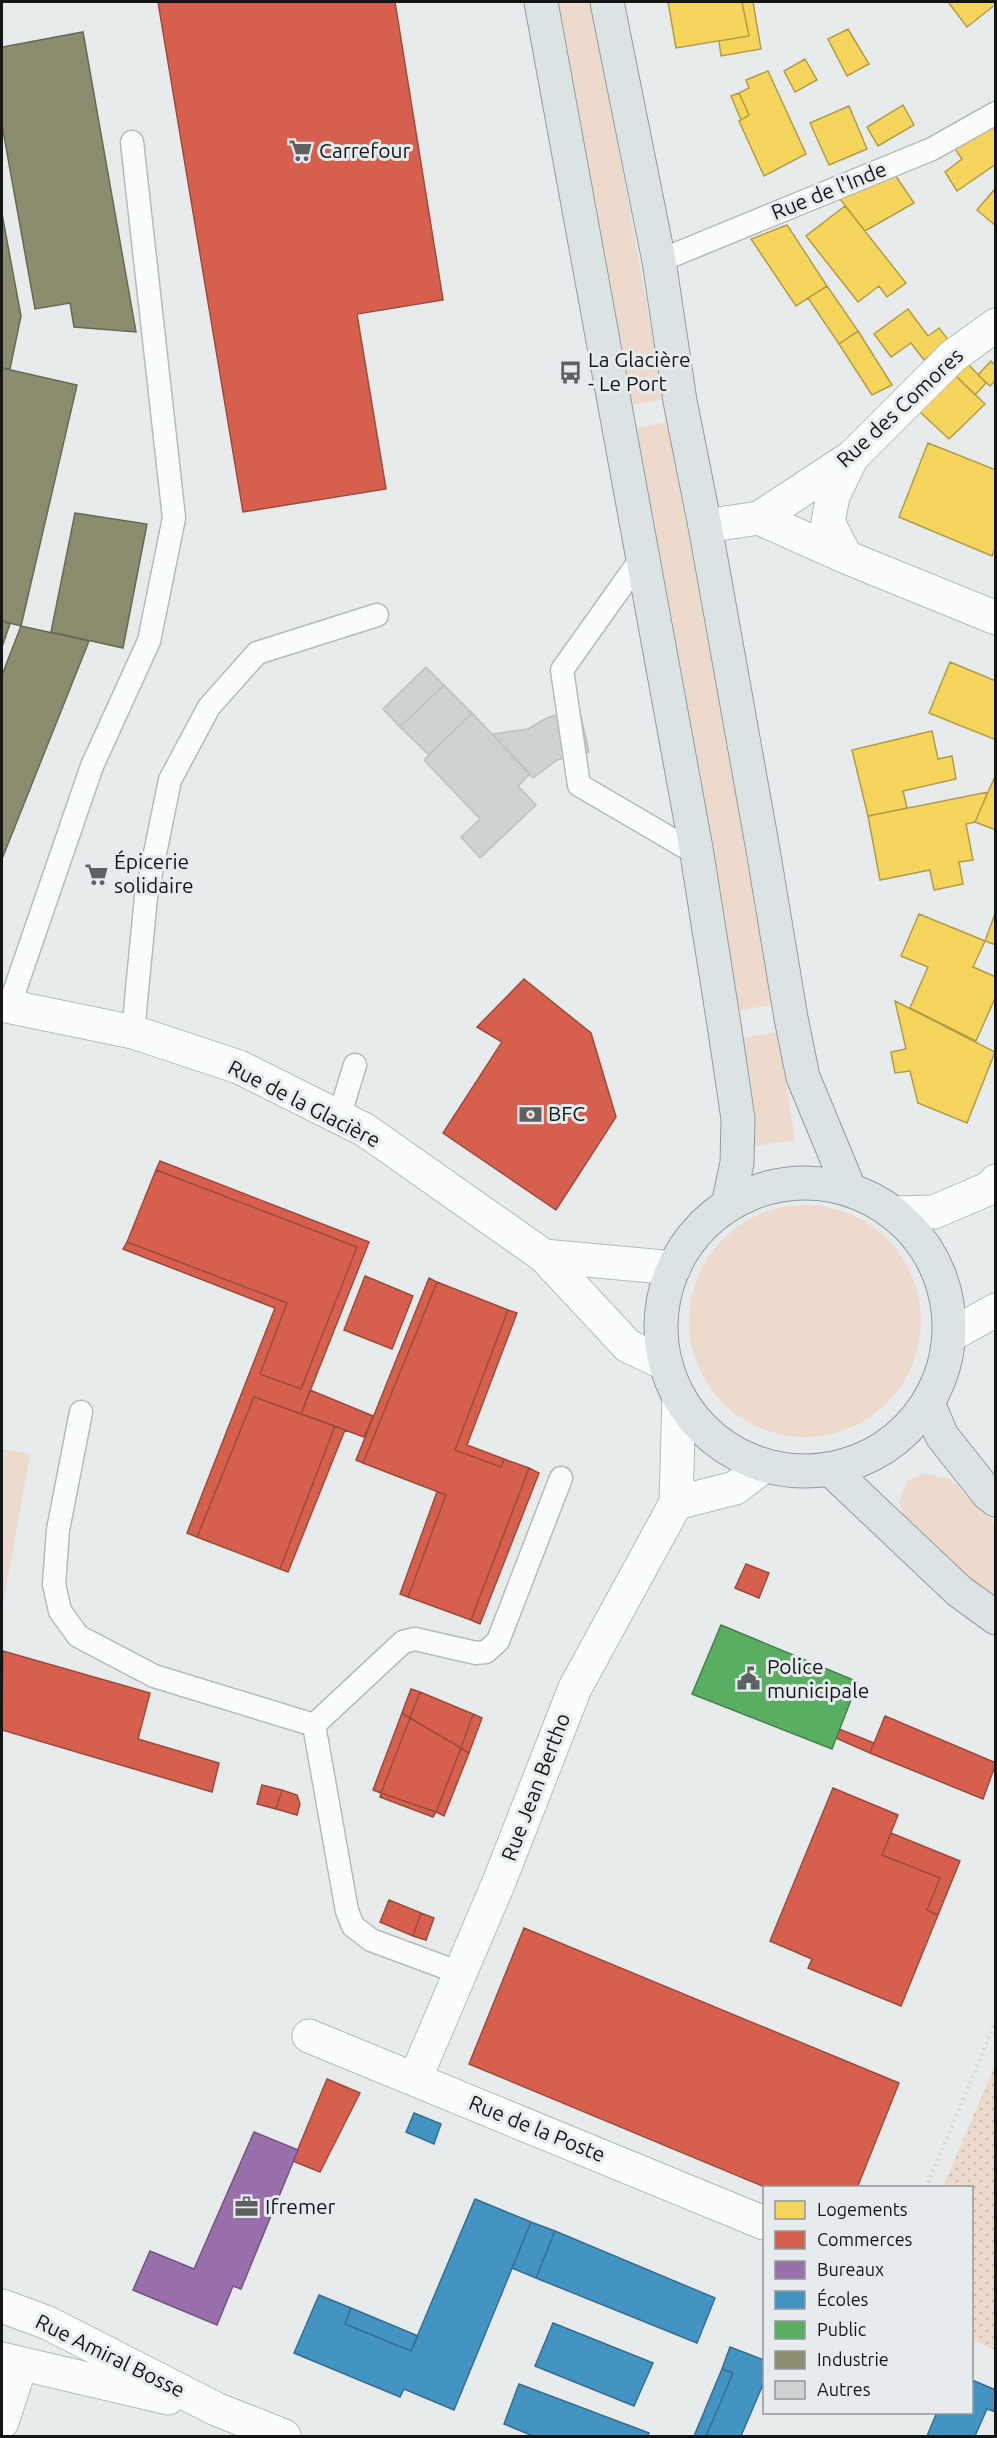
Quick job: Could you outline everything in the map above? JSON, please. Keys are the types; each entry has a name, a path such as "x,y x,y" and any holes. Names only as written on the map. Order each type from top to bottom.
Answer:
{"main road":[{"path":"541,2 697,854 715,967 738,1119 738,1163 728,1205"},
{"path":"607,2 659,261 680,401 705,526 803,1077 849,1188"},
{"path":"807,1182 849,1188 894,1213 926,1247 945,1290 949,1336 943,1371 928,1402 902,1434 869,1457 830,1469 797,1472 764,1466 730,1451 701,1427 679,1398 666,1364 661,1331 664,1298 674,1268 687,1243 706,1222 728,1205 766,1188 776,1186 807,1182"},
{"path":"928,1402 942,1436 988,1494 996,1500"},
{"path":"830,1469 959,1591 996,1618"}],"street":[{"name":"Rue des Comores","path":"705,526 759,518 852,457 953,356 996,325"},
{"path":"846,557 828,522 833,496 852,457"},
{"path":"759,518 846,557 996,618"},
{"name":"Rue de la Glacière","path":"5,1006 133,1032 239,1066 364,1130 544,1256 628,1346 666,1364"},
{"path":"894,1213 933,1212 990,1188 996,1181"},
{"name":"Rue de la Glacière","path":"544,1256 674,1268"},
{"path":"949,1336 996,1310"},
{"name":"Rue Jean Bertho","path":"415,2079 499,1882 575,1688 676,1503 679,1398"},
{"path":"676,1503 735,1488 764,1466"},
{"name":"Rue de la Poste","path":"309,2036 763,2222"},
{"name":"Rue Amiral Bosse","path":"2,2306 48,2323 216,2409 284,2436"},
{"path":"2,2422 11,2362"},
{"name":"Rue Amiral Bosse","path":"11,2362 216,2409"}],"lane":[{"name":"Rue de l'Inde","path":"659,261 932,149 996,113"},
{"path":"5,1006 92,766 149,641 174,518 132,142"},
{"path":"643,556 562,670 579,785 697,854"},
{"path":"133,1032 146,897 170,780 209,707 257,653 377,615"},
{"path":"339,1117 355,1065"},
{"path":"81,1412 58,1530 54,1584 60,1611 78,1635 154,1676 314,1725"},
{"path":"314,1725 403,1642 415,1639 476,1653 486,1652 492,1647 498,1641 561,1478"},
{"path":"314,1725 347,1911 353,1926 371,1940 460,1973"}],"path":[{"path":"926,2186 996,2021"}],"shaded area":[{"path":"554,2 592,2 664,399 627,406"},
{"path":"668,422 774,1004 735,1012 630,429"},
{"path":"778,1032 795,1140 756,1146 739,1038"},
{"path":"805,1205 839,1210 849,1214 860,1219 887,1239 907,1266 912,1277 916,1287 921,1321 916,1355 912,1365 907,1376 887,1403 860,1423 849,1428 839,1432 805,1437 771,1432 761,1428 750,1423 723,1403 703,1376 698,1365 694,1355 689,1321 694,1287 698,1277 703,1266 723,1239 750,1219 761,1214 771,1210"},
{"path":"2,1449 30,1454 2,1612"},
{"path":"924,1473 949,1479 995,1523 995,1602 905,1524 899,1501 907,1481"},
{"path":"995,2065 995,2350 973,2340 973,2186 943,2186"}],"building: Logements":[{"path":"668,2 742,2 749,36 676,48"},
{"path":"742,2 753,2 761,49 721,56 719,41 749,36"},
{"path":"948,2 996,2 996,4 967,27"},
{"path":"848,29 869,64 847,76 828,39"},
{"path":"805,59 817,80 795,92 784,71"},
{"path":"768,71 806,154 764,176 739,121 749,115 739,93 749,88 746,80"},
{"path":"739,93 749,115 741,120 731,96"},
{"path":"903,105 914,125 878,146 867,127"},
{"path":"849,106 867,149 829,165 810,123"},
{"path":"996,119 996,164 957,191 945,172 962,159 953,146"},
{"path":"893,172 914,203 865,231 840,199"},
{"path":"994,190 996,191 996,226 977,210"},
{"path":"845,206 906,283 887,297 879,286 858,302 806,236"},
{"path":"787,225 827,286 796,306 751,239"},
{"path":"827,286 858,331 839,344 808,298"},
{"path":"908,309 928,336 939,328 949,341 924,360 911,343 891,357 874,334"},
{"path":"858,331 892,385 872,395 839,344"},
{"path":"991,361 996,366 996,380 990,386 978,375"},
{"path":"967,363 986,383 975,395 955,375"},
{"path":"955,375 985,404 949,439 920,412"},
{"path":"928,443 996,470 996,546 992,556 899,517"},
{"path":"950,662 996,681 996,740 929,713"},
{"path":"932,731 938,759 952,756 956,779 903,791 907,808 868,816 852,750"},
{"path":"996,774 996,830 975,822"},
{"path":"988,792 975,822 966,824 973,860 959,862 963,884 934,890 930,870 880,880 868,816"},
{"path":"996,911 996,945 985,941"},
{"path":"919,914 985,941 973,967 996,977 996,996 976,1041 910,1008 928,967 901,956"},
{"path":"895,1001 995,1052 967,1123 918,1103 910,1071 895,1073 891,1052 906,1049"}],"building: Commerces":[{"name":"Carrefour","path":"158,2 395,2 443,300 357,314 386,489 243,512"},
{"path":"524,979 591,1033 616,1117 556,1210 443,1133 502,1042 477,1027"},
{"path":"160,1161 369,1242 301,1414 254,1397 197,1537 187,1533 275,1308 123,1249 127,1242 287,1303 260,1374 301,1389 357,1247 156,1170"},
{"path":"156,1170 357,1247 301,1389 260,1374 287,1303 127,1242"},
{"path":"365,1276 413,1296 392,1349 344,1330"},
{"path":"429,1278 437,1282 363,1463 356,1460"},
{"path":"437,1282 508,1310 455,1450 501,1467 504,1459 529,1468 471,1620 408,1597 446,1495 363,1463"},
{"path":"508,1310 517,1313 467,1445 504,1459 501,1467 455,1450"},
{"path":"310,1390 373,1416 364,1437 301,1414"},
{"path":"254,1397 335,1426 280,1569 197,1537"},
{"path":"335,1426 345,1430 288,1572 280,1569"},
{"path":"529,1468 539,1473 480,1624 471,1620"},
{"path":"437,1492 446,1495 408,1597 400,1594"},
{"path":"746,1564 769,1573 759,1598 735,1588"},
{"path":"3,1651 150,1693 138,1739 219,1763 212,1792 2,1730"},
{"path":"411,1689 420,1692 410,1718 402,1713"},
{"path":"420,1692 473,1714 461,1748 410,1718"},
{"path":"402,1713 410,1718 381,1793 373,1790"},
{"path":"473,1714 482,1718 469,1753 461,1748"},
{"path":"885,1716 996,1763 983,1799 870,1753"},
{"path":"410,1718 461,1748 436,1812 381,1793"},
{"path":"839,1729 874,1743 870,1753 836,1738"},
{"path":"461,1748 469,1753 444,1816 436,1812"},
{"path":"262,1785 282,1790 276,1809 257,1804"},
{"path":"833,1788 898,1815 882,1855 940,1878 927,1910 938,1915 901,2006 808,1968 812,1959 770,1941"},
{"path":"282,1790 297,1795 300,1804 297,1815 276,1809"},
{"path":"381,1793 436,1812 433,1817 380,1797"},
{"path":"891,1833 960,1861 938,1915 927,1910 940,1878 882,1855"},
{"path":"389,1900 421,1913 413,1936 380,1922"},
{"path":"421,1913 434,1918 426,1940 413,1936"},
{"path":"524,1928 899,2083 858,2186 763,2186 469,2064"},
{"path":"327,2079 360,2093 320,2172 293,2161"}],"building: Bureaux":[{"path":"254,2132 298,2150 241,2289 233,2286 217,2325 133,2290 150,2251 194,2269"}],"building: Écoles":[{"path":"414,2113 441,2124 434,2144 406,2132"},
{"path":"475,2199 531,2222 454,2410 404,2389 400,2397 294,2353 319,2295 351,2308 345,2324 411,2351"},
{"path":"531,2222 555,2231 536,2278 512,2268"},
{"path":"555,2231 715,2298 697,2343 536,2278"},
{"path":"351,2308 418,2336 411,2351 345,2324"},
{"path":"553,2323 653,2363 634,2406 535,2366"},
{"path":"730,2347 763,2360 763,2384 741,2436 706,2436 733,2373 722,2369"},
{"path":"722,2369 733,2373 706,2436 694,2436"},
{"path":"973,2380 996,2390 996,2412 987,2409 975,2436 927,2436 936,2414 973,2414"},
{"path":"519,2384 649,2433 648,2436 533,2436 504,2424"}],"building: Public":[{"path":"721,1625 858,1682 832,1749 692,1694"}],"building: Industrie":[{"path":"83,32 136,332 74,327 70,303 35,309 2,125 2,47"},
{"path":"2,214 21,316 10,369 2,368"},
{"path":"2,368 77,385 21,626 2,621"},
{"path":"75,513 147,524 123,648 51,632"},
{"path":"2,621 10,624 2,647"},
{"path":"21,626 89,641 2,859 2,675"}],"building: Autres":[{"path":"426,667 444,685 400,727 383,709"},
{"path":"444,685 472,713 429,755 400,727"},
{"path":"579,708 589,752 557,760 533,778 492,734 528,729 547,718"},
{"path":"472,713 530,774 518,786 536,805 480,858 461,837 480,819 424,760"}],"place":[{"name":"Carrefour","path":"301,151"},
{"name":"La Glacière - Le Port","path":"570,372"},
{"name":"Épicerie solidaire","path":"96,874"},
{"name":"BFC","path":"530,1114"},
{"name":"Police municipale","path":"749,1679"},
{"name":"Ifremer","path":"247,2207"}]}
